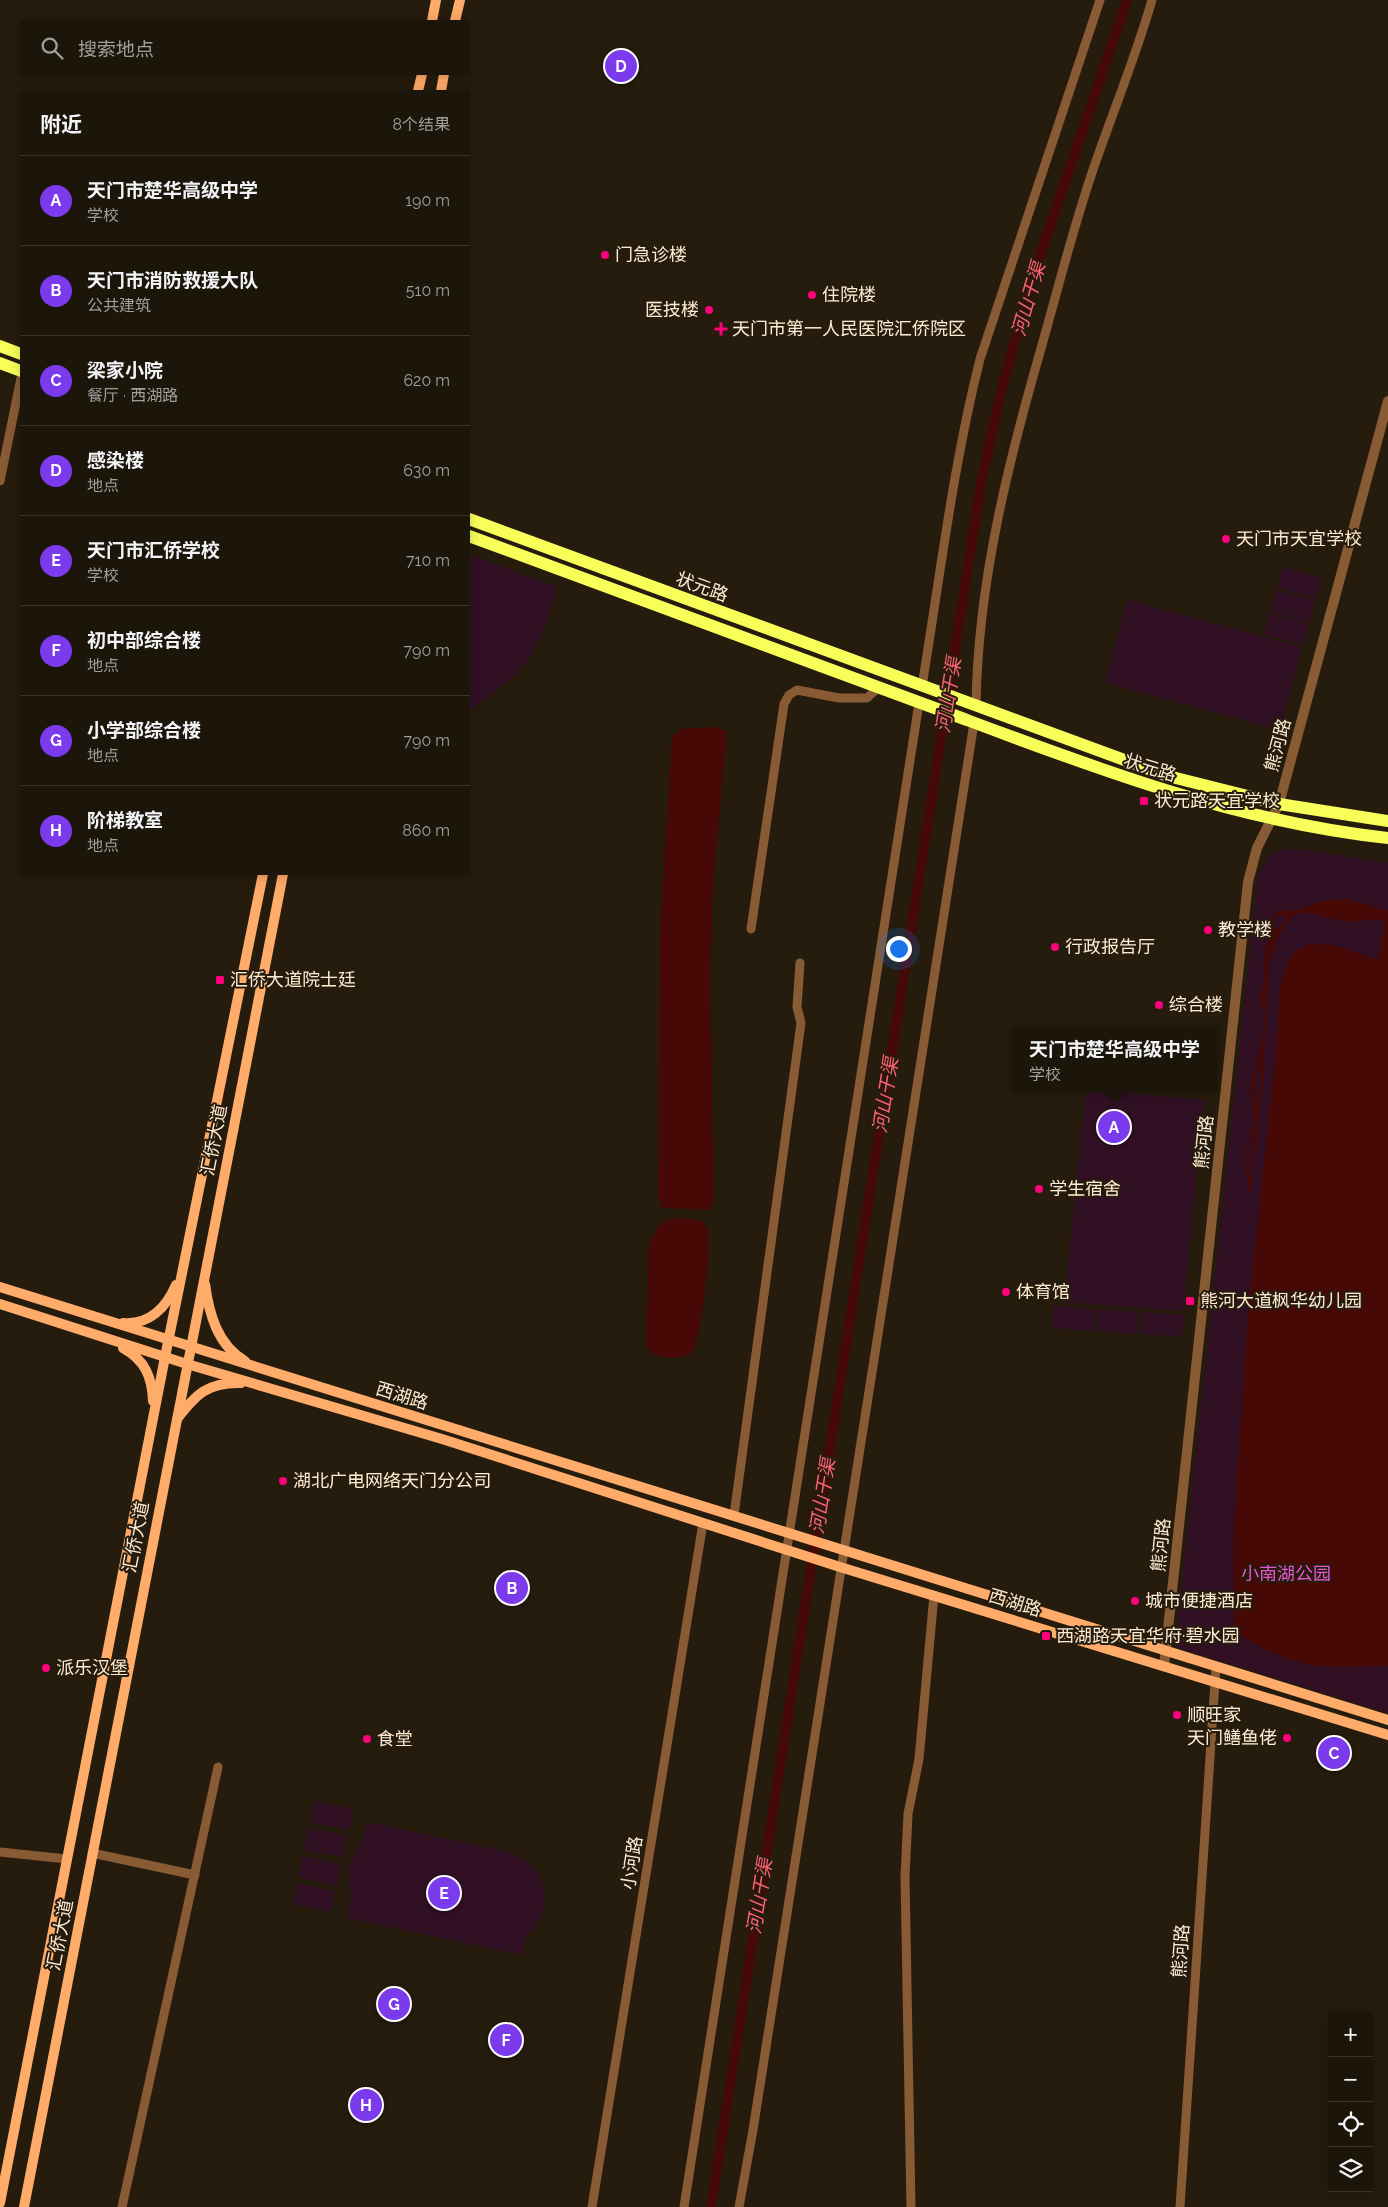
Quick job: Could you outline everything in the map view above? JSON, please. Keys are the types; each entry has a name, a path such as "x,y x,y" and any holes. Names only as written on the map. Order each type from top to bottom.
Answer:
{"main road":[{"path":"432,20 436,0"},
{"path":"455,20 460,0"},
{"path":"418,90 422,75"},
{"path":"440,90 444,75"},
{"path":"0,346 20,354"},
{"path":"0,363 20,371"},
{"name":"状元路","path":"470,519 1168,776 1279,804 1388,821"},
{"name":"状元路","path":"470,536 877,689 1114,775 1194,800 1272,819 1388,838"},
{"name":"汇侨大道","path":"0,2202 168,1340 263,875"},
{"name":"汇侨大道","path":"24,2207 186,1364 283,875"},
{"path":"108,1321 138,1323 158,1312 172,1295 183,1271"},
{"path":"204,1276 209,1310 220,1336 239,1357 259,1368"},
{"name":"西湖路","path":"0,1288 1388,1720"},
{"name":"西湖路","path":"0,1304 186,1364 433,1437 837,1565 1388,1735"},
{"path":"102,1337 134,1353 146,1368 153,1391 154,1416"},
{"path":"175,1422 199,1393 210,1387 224,1384 254,1384"}],"street":[{"path":"923,686 954,479 967,410 978,367 1100,0"},
{"path":"973,704 982,616 996,526 1017,431 1073,231 1095,163 1137,53 1152,0"},
{"path":"0,481 20,383"},
{"name":"熊河路","path":"1164,1666 1248,882 1257,848 1279,804 1388,401"},
{"path":"751,929 784,704 789,695 797,690 839,698 867,698 877,689"},
{"path":"684,2207 792,1534 919,703"},
{"path":"739,2207 753,2130 837,1565 970,722"},
{"path":"734,1516 801,1023 797,1006 800,963"},
{"name":"小河路","path":"592,2207 704,1523"},
{"path":"911,2207 905,1876 908,1814 919,1759 934,1595"},
{"name":"熊河路","path":"1180,2207 1216,1667"},
{"path":"122,2207 218,1767"},
{"path":"0,1852 67,1859"},
{"path":"92,1853 195,1875"}],"green space":[{"path":"470,554 557,587 537,645 517,672 488,697 470,709"},
{"path":"1283,567 1322,578 1316,599 1277,588"},
{"path":"1276,590 1315,601 1309,622 1270,611"},
{"path":"1127,600 1302,647 1280,730 1105,683"},
{"path":"1270,613 1309,624 1303,645 1264,634"},
{"name":"小南湖公园","path":"1282,849 1300,849 1388,863 1388,1713 1175,1647 1258,874 1270,854"},
{"path":"1086,1092 1118,1092 1204,1100 1183,1311 1064,1302"},
{"path":"1053,1306 1095,1309 1093,1331 1052,1328"},
{"path":"1097,1309 1139,1312 1137,1334 1096,1331"},
{"path":"1142,1312 1184,1315 1182,1337 1141,1334"},
{"path":"314,1801 353,1809 349,1830 310,1822"},
{"path":"367,1822 505,1851 525,1860 539,1875 545,1895 541,1917 526,1938 522,1955 347,1918 351,1897 348,1870 355,1853 362,1844"},
{"path":"308,1828 347,1836 343,1857 304,1850"},
{"path":"303,1856 341,1864 337,1885 298,1877"},
{"path":"297,1883 335,1891 331,1912 293,1904"}],"shaded area":[{"path":"714,727 727,731 713,886 710,975 714,1201 710,1210 661,1208 658,1197 660,930 672,736 681,729"},
{"name":"小南湖公园","path":"1348,899 1388,911 1388,1666 1337,1667 1293,1661 1248,1641 1238,1633 1234,1626 1233,1544 1248,1312 1275,1061 1280,985 1288,961 1294,952 1309,944 1335,945 1378,960 1384,924 1382,919 1345,922 1305,912 1291,917 1278,937 1269,962 1263,1085 1250,1193 1248,1193 1248,1177 1244,1169 1245,1151 1255,1123 1250,1086 1263,1037 1264,1015 1260,999 1264,982 1265,953 1273,916 1279,910 1293,911 1322,901","holes":["1281,914 1285,917 1285,922 1279,928 1274,927 1274,919","1261,1058 1260,1095 1256,1109 1254,1081","1253,1136 1251,1173 1249,1175 1246,1161 1247,1150"]},
{"path":"687,1218 701,1221 707,1227 709,1242 704,1299 696,1343 689,1354 684,1357 672,1358 651,1352 646,1346 649,1246 659,1224 670,1219"}],"waterway":[{"name":"河山干渠","path":"711,2207 981,483 1002,388 1029,288 1127,0"}],"place":[{"name":"感染楼","path":"621,66"},
{"name":"门急诊楼","path":"605,255"},
{"name":"住院楼","path":"812,295"},
{"name":"医技楼","path":"709,310"},
{"name":"天门市第一人民医院汇侨院区","path":"721,329"},
{"name":"天门市天宜学校","path":"1226,539"},
{"name":"状元路天宜学校","path":"1144,801"},
{"name":"教学楼","path":"1208,930"},
{"name":"行政报告厅","path":"1055,947"},
{"name":"汇侨大道院士廷","path":"220,980"},
{"name":"综合楼","path":"1159,1005"},
{"name":"天门市楚华高级中学","path":"1114,1127"},
{"name":"学生宿舍","path":"1039,1189"},
{"name":"体育馆","path":"1006,1292"},
{"name":"熊河大道枫华幼儿园","path":"1190,1301"},
{"name":"湖北广电网络天门分公司","path":"283,1481"},
{"name":"天门市消防救援大队","path":"512,1588"},
{"name":"城市便捷酒店","path":"1135,1601"},
{"name":"西湖路天宜华府·碧水园","path":"1046,1636"},
{"name":"派乐汉堡","path":"46,1668"},
{"name":"顺旺家","path":"1177,1715"},
{"name":"天门鳝鱼佬","path":"1287,1738"},
{"name":"食堂","path":"367,1739"},
{"name":"梁家小院","path":"1334,1753"},
{"name":"天门市汇侨学校","path":"444,1893"},
{"name":"小学部综合楼","path":"394,2004"},
{"name":"初中部综合楼","path":"506,2040"},
{"name":"阶梯教室","path":"366,2105"}]}
